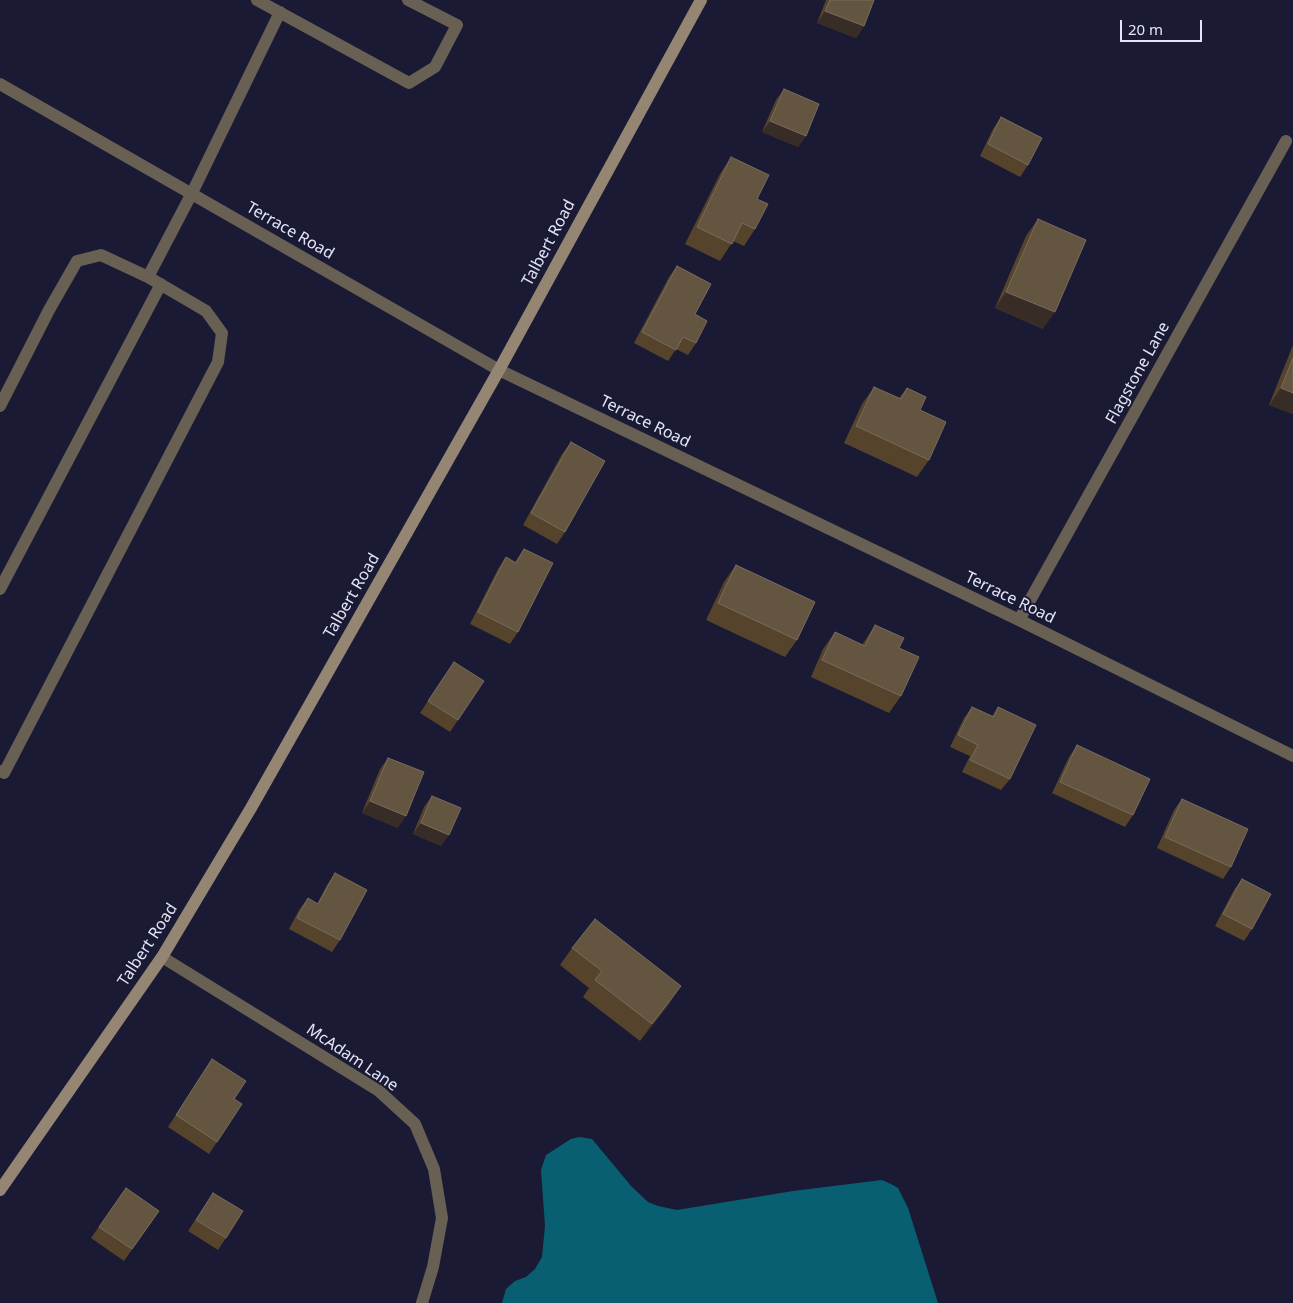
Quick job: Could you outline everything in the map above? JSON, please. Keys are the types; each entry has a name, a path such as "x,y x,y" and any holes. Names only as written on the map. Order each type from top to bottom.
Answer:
{"street":[{"path":"257,0 409,83 435,67 457,25 408,0"},
{"name":"Talbert Road","path":"0,1190 162,956 251,808 498,370 701,0"},
{"path":"148,277 192,193 280,12"},
{"name":"Terrace Road","path":"0,84 498,370 1019,620 1293,756"},
{"name":"Flagstone Lane","path":"1019,620 1286,141"},
{"path":"0,406 49,310 77,261 101,255 148,277 206,310 222,333 218,362 4,773 0,771"},
{"path":"0,589 161,284"},
{"name":"McAdam Lane","path":"162,956 379,1091 415,1124 434,1169 442,1218 433,1267 422,1303"}],"water":[{"path":"579,1137 592,1139 632,1187 648,1202 677,1210 793,1191 882,1180 891,1184 898,1188 908,1208 938,1303 502,1303 506,1289 535,1269 542,1257 545,1226 541,1170 546,1155 571,1139"}],"building":[{"path":"830,0 874,0 864,26 825,11"},
{"path":"784,89 819,104 806,136 770,121"},
{"path":"1001,117 1042,138 1028,165 988,144"},
{"path":"731,157 769,175 757,199 768,204 755,229 742,223 732,244 697,227"},
{"path":"1038,219 1086,240 1055,312 1006,292"},
{"path":"677,266 711,284 695,314 707,321 696,343 683,337 676,350 642,332"},
{"path":"1293,358 1293,393 1281,388"},
{"path":"874,387 901,399 907,388 926,397 920,410 946,422 929,460 856,426"},
{"path":"571,442 605,461 565,532 531,513"},
{"path":"524,549 553,563 518,632 478,612 506,557 516,563"},
{"path":"736,565 815,602 797,640 718,603"},
{"path":"875,625 904,638 899,648 919,657 901,696 822,660 835,632 865,646"},
{"path":"454,662 484,681 458,720 428,701"},
{"path":"972,707 994,717 998,707 1036,725 1010,779 970,760 978,745 958,735"},
{"path":"1077,745 1150,779 1133,815 1060,782"},
{"path":"388,758 424,772 406,816 370,801"},
{"path":"432,796 461,808 449,835 421,823"},
{"path":"1182,799 1248,829 1231,867 1165,837"},
{"path":"335,873 367,890 340,940 297,918 308,898 318,904"},
{"path":"1242,879 1271,894 1252,929 1223,914"},
{"path":"595,919 681,986 652,1024 595,980 602,971 572,948"},
{"path":"212,1059 246,1081 234,1099 242,1104 217,1142 176,1115"},
{"path":"126,1188 159,1211 132,1249 99,1227"},
{"path":"213,1193 243,1211 226,1238 196,1220"}]}
